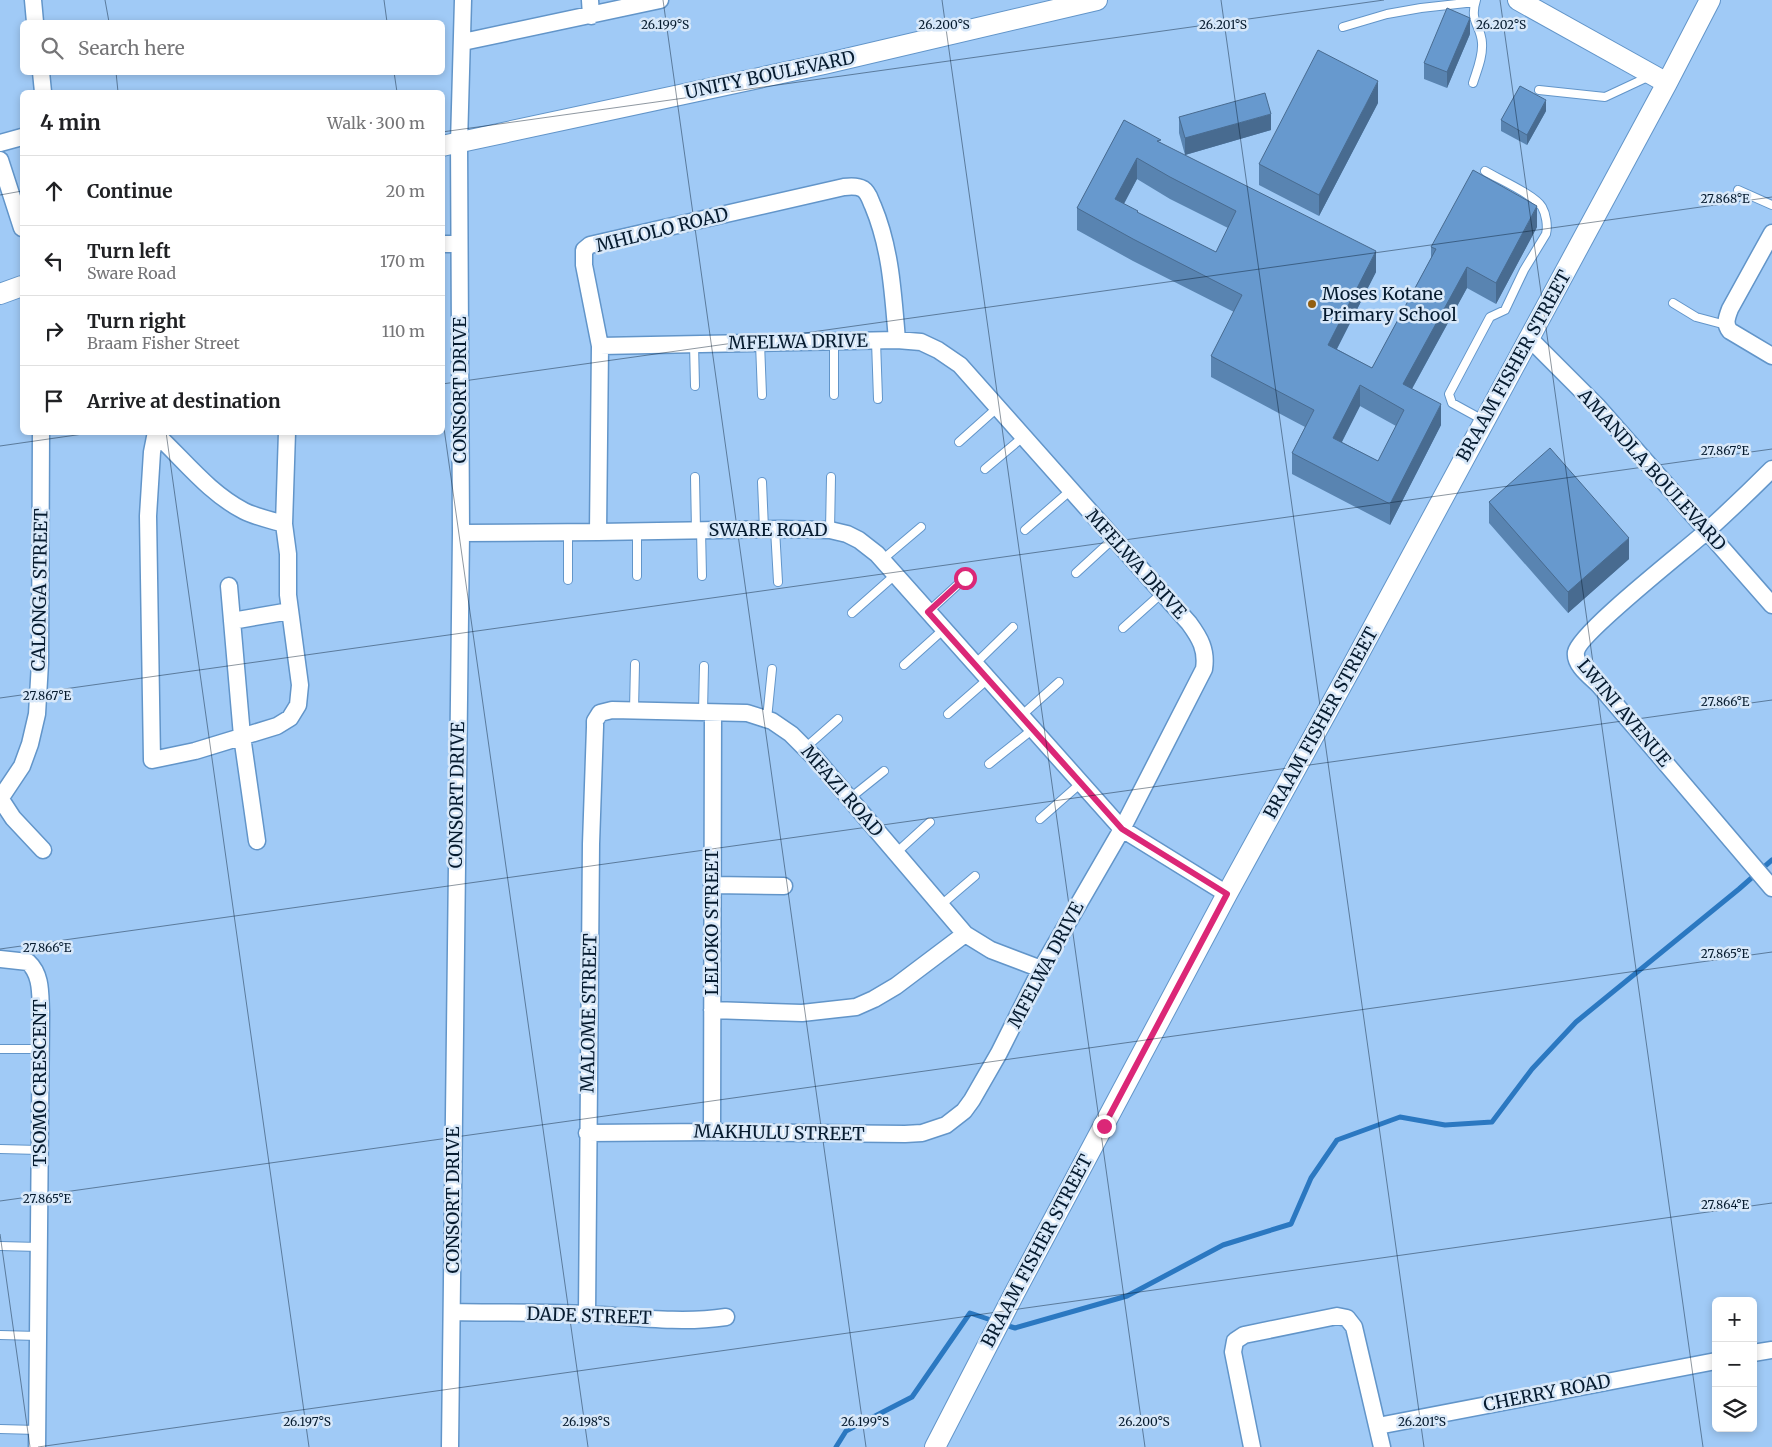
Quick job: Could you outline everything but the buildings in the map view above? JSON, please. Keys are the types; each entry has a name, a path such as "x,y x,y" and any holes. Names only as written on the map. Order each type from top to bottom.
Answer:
{"street":[{"path":"33,0 36,20"},
{"name":"CONSORT DRIVE","path":"450,1447 460,533 459,244 451,144 463,42 463,0"},
{"path":"463,42 590,8 660,0"},
{"name":"UNITY BOULEVARD","path":"451,144 824,64 1097,0"},
{"path":"1518,0 1660,79"},
{"name":"BRAAM FISHER STREET","path":"935,1447 984,1350 1227,894 1529,338 1660,79 1710,0"},
{"path":"41,75 43,90"},
{"path":"0,143 20,138"},
{"path":"0,160 20,222"},
{"name":"MHLOLO ROAD","path":"598,532 600,346 584,259 584,250 590,246 851,186 862,189 867,193 880,223 889,257 897,340"},
{"path":"1772,233 1730,309 1726,325 1730,331 1772,356"},
{"path":"445,244 459,244"},
{"path":"0,294 20,287"},
{"name":"AMANDLA BOULEVARD","path":"1529,338 1598,407 1772,605"},
{"name":"MFELWA DRIVE","path":"600,346 897,340 921,342 938,350 960,366 1162,593 1199,637 1203,645 1206,658 1204,669 1122,829 1041,969 999,1053 964,1111"},
{"name":"CALONGA STREET","path":"0,799 22,766 30,744 37,714 40,663 41,435"},
{"path":"156,435 152,452 148,516 152,760 195,751 282,724 290,718 298,705 300,686 287,582 288,554 284,524 287,435"},
{"path":"158,435 212,489 229,502 245,511 284,524"},
{"path":"1708,530 1772,469"},
{"name":"SWARE ROAD","path":"460,533 830,530 847,534 860,540 882,560 1122,829 1227,894"},
{"name":"LWINI AVENUE","path":"1708,530 1598,624 1579,644 1576,655 1579,664 1770,886"},
{"path":"229,586 242,736 257,841"},
{"path":"232,621 290,611"},
{"name":"MFAZI ROAD","path":"600,713 612,710 748,713 767,719 791,734 805,748 965,934 991,950 1041,969"},
{"name":"MALOME STREET","path":"587,1314 587,1133 591,834 595,727 600,713"},
{"name":"LELOKO STREET","path":"708,713 712,885 712,1132"},
{"path":"0,799 13,818 43,850"},
{"path":"712,885 784,886"},
{"path":"712,1010 802,1013 856,1007 896,986 965,934"},
{"name":"TSOMO CRESCENT","path":"0,960 28,962 34,968 40,984 37,1447"},
{"name":"MAKHULU STREET","path":"587,1133 922,1133 946,1126 964,1111"},
{"name":"DADE STREET","path":"452,1312 587,1314 678,1320 726,1317"},
{"path":"1251,1447 1233,1352 1235,1341 1244,1335 1338,1316 1348,1318 1354,1327 1382,1447"},
{"path":"1757,1352 1772,1350"},
{"name":"CHERRY ROAD","path":"1378,1426 1712,1362"}],"lane":[{"path":"1343,27 1387,14 1476,1 1473,13 1482,40 1482,54 1473,83"},
{"path":"1539,90 1605,97 1660,79"},
{"path":"1485,172 1530,196 1542,206 1548,227 1546,234 1524,270 1505,310 1490,317 1449,394 1452,403 1485,421"},
{"path":"1738,190 1772,205"},
{"path":"1673,303 1696,317 1726,325"},
{"path":"876,341 878,399"},
{"path":"834,342 834,395"},
{"path":"760,343 762,395"},
{"path":"694,344 695,386"},
{"path":"959,442 997,408"},
{"path":"984,469 1023,437"},
{"path":"695,477 702,576"},
{"path":"830,530 831,478"},
{"path":"762,482 778,582"},
{"path":"1026,530 1070,490"},
{"path":"882,560 921,526"},
{"path":"637,531 637,576"},
{"path":"568,532 568,580"},
{"path":"1076,573 1113,539"},
{"path":"852,613 895,575"},
{"path":"928,612 965,578"},
{"path":"1123,628 1162,593"},
{"path":"975,664 1013,627"},
{"path":"904,665 944,629"},
{"path":"634,664 634,710"},
{"path":"704,666 708,713"},
{"path":"767,719 772,669"},
{"path":"948,714 988,679"},
{"path":"1021,716 1059,682"},
{"path":"805,748 838,718"},
{"path":"989,764 1033,729"},
{"path":"849,799 884,771"},
{"path":"1040,819 1081,782"},
{"path":"896,853 930,822"},
{"path":"941,905 975,876"},
{"path":"0,1049 41,1049"},
{"path":"0,1150 40,1150"},
{"path":"0,1246 39,1247"},
{"path":"0,1336 38,1336"},
{"path":"0,1429 37,1430"}],"waterway":[{"path":"1002,1324 1015,1328 1127,1296 1223,1245 1291,1224 1311,1178 1337,1140 1400,1117 1445,1125 1492,1122 1532,1069 1576,1022 1772,860"},
{"path":"836,1447 846,1431 912,1397 970,1313 994,1321"}],"place":[{"name":"Moses Kotane Primary School","path":"1312,304"}],"route":[{"path":"965,578 928,612 1122,829 1227,894 1104,1126"}]}
